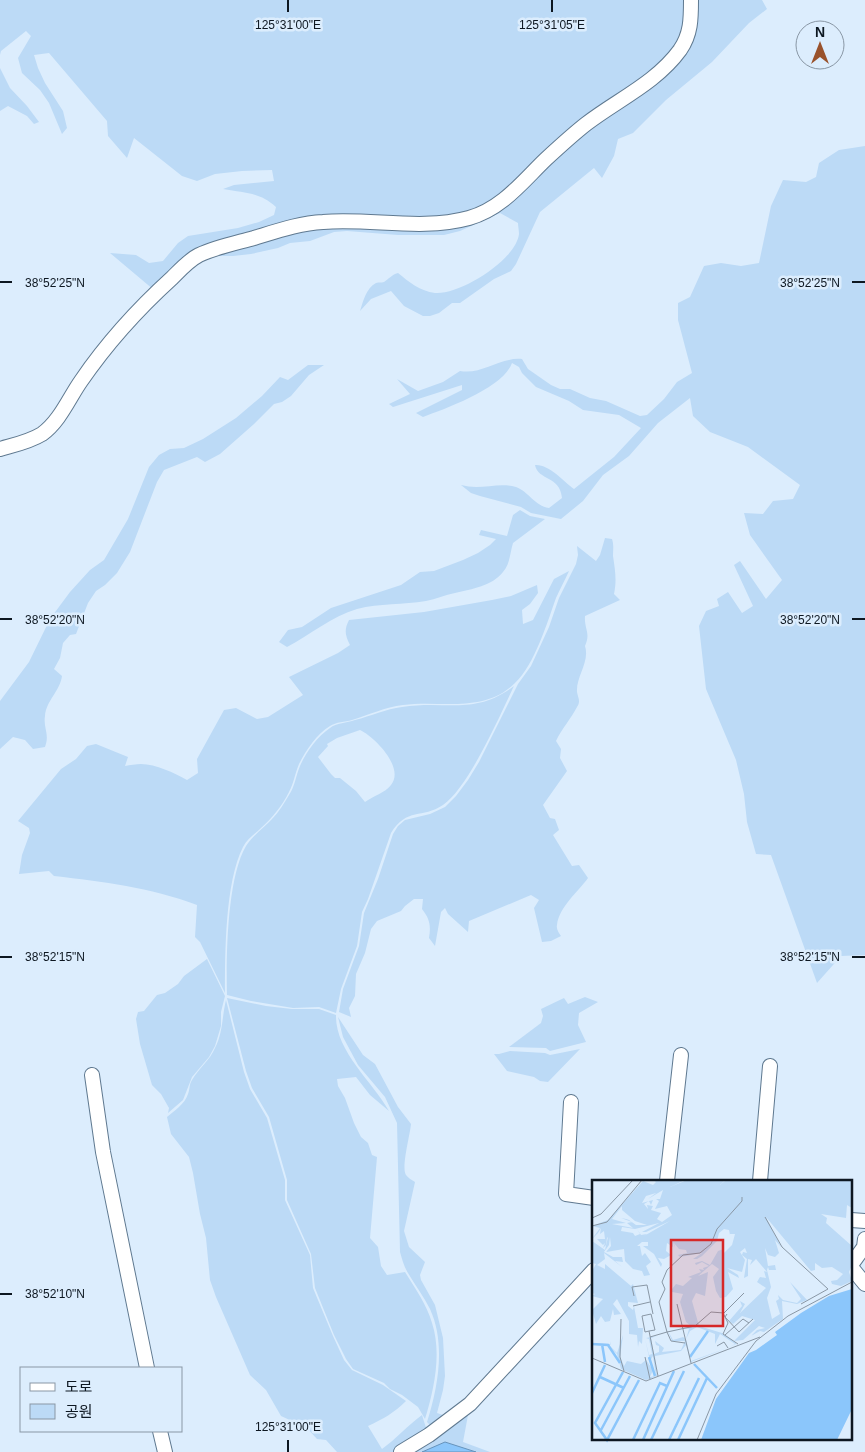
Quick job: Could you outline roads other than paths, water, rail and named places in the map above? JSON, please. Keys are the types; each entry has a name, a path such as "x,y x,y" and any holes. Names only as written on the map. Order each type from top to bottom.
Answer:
{"street":[{"path":"0,449 32,439 43,433 52,424 81,381 130,320 151,297 197,256 228,245 305,224 339,222 436,224 468,218 498,204 566,141 602,112 617,104 656,74 678,53 687,40 691,26 691,0"},
{"path":"667,1180 681,1055"},
{"path":"760,1180 770,1066"},
{"path":"92,1075 103,1152 147,1367"},
{"path":"571,1102 566,1194 592,1198"},
{"path":"852,1220 865,1221"},
{"path":"852,1265 864,1247 865,1239"},
{"path":"852,1267 865,1284"},
{"path":"401,1452 429,1435 470,1404 592,1272"},
{"path":"160,1432 165,1452"}],"water":[{"path":"445,1442 476,1452 422,1452"}]}
